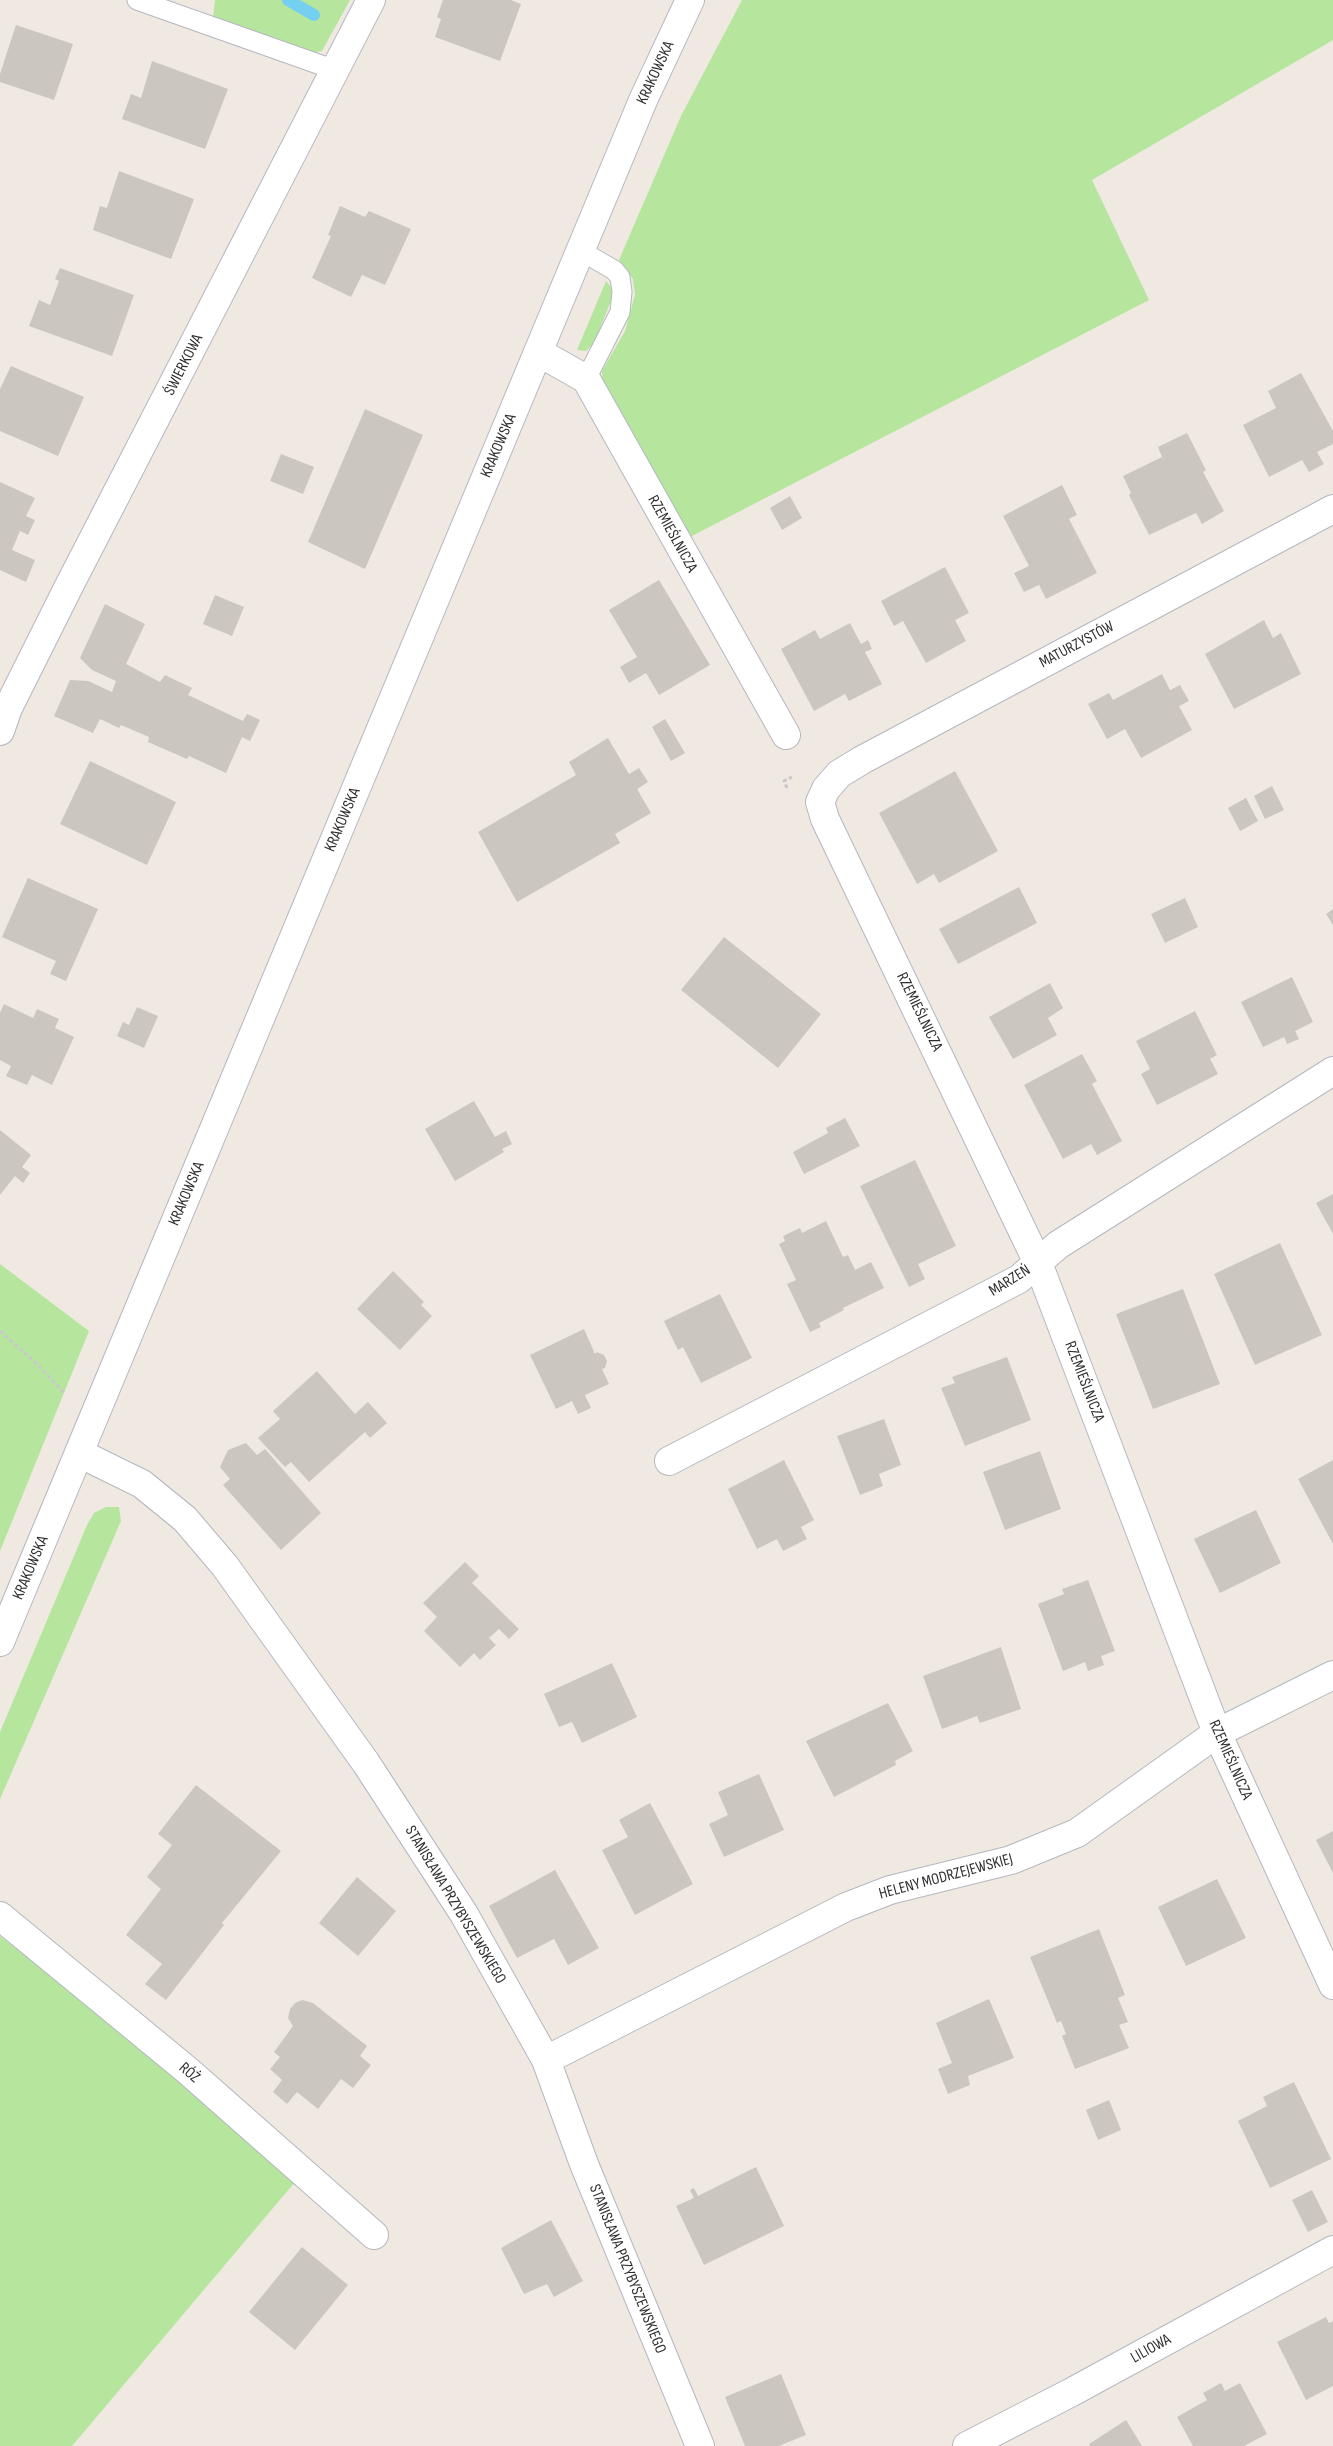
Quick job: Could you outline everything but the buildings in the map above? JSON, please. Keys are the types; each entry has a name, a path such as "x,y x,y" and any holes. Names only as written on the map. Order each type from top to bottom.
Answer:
{"street":[{"name":"ŚWIERKOWA","path":"0,731 8,708 69,586 371,0"},
{"name":"KRAKOWSKA","path":"0,1642 644,98 690,0"},
{"path":"538,352 586,379"},
{"name":"RZEMIEŚLNICZA","path":"586,379 786,735"},
{"name":"MATURZYSTÓW","path":"826,789 839,774 862,760 1333,509"},
{"name":"RZEMIEŚLNICZA","path":"826,789 820,802 825,819 1038,1263 1217,1733 1333,1985"},
{"name":"MARZEŃ","path":"669,1462 1019,1279 1058,1245 1333,1071"},
{"name":"STANISŁAWA PRZYBYSZEWSKIEGO","path":"79,1454 142,1484 185,1519 225,1566 366,1763 464,1914 546,2060 584,2164 700,2446"},
{"name":"HELENY MODRZEJEWSKIEJ","path":"546,2060 846,1907 890,1890 1011,1860 1077,1833 1217,1733 1333,1675"},
{"name":"RÓŻ","path":"0,1916 187,2070 374,2235"},
{"name":"LILIOWA","path":"967,2446 1070,2393 1333,2250"}],"lane":[{"path":"136,0 335,70"},
{"path":"581,251 614,270 620,277 622,292 620,312 586,379"}],"path":[{"path":"0,1332 36,1363 65,1394"}],"green space":[{"path":"215,0 350,0 322,51 311,53 213,17"},
{"path":"742,0 1333,0 1333,40 1092,180 1149,300 686,539 603,390 602,371 625,331 635,295 633,279 619,260 681,116"},
{"path":"606,281 611,287 613,296 594,343 586,351 577,350"},
{"path":"0,1264 89,1331 0,1551"},
{"path":"106,1507 119,1507 121,1521 0,1799 0,1732 87,1525 94,1513"},
{"path":"0,1936 180,2077 295,2182 72,2446 0,2446"}],"waterway":[{"path":"288,0 314,15"}]}
